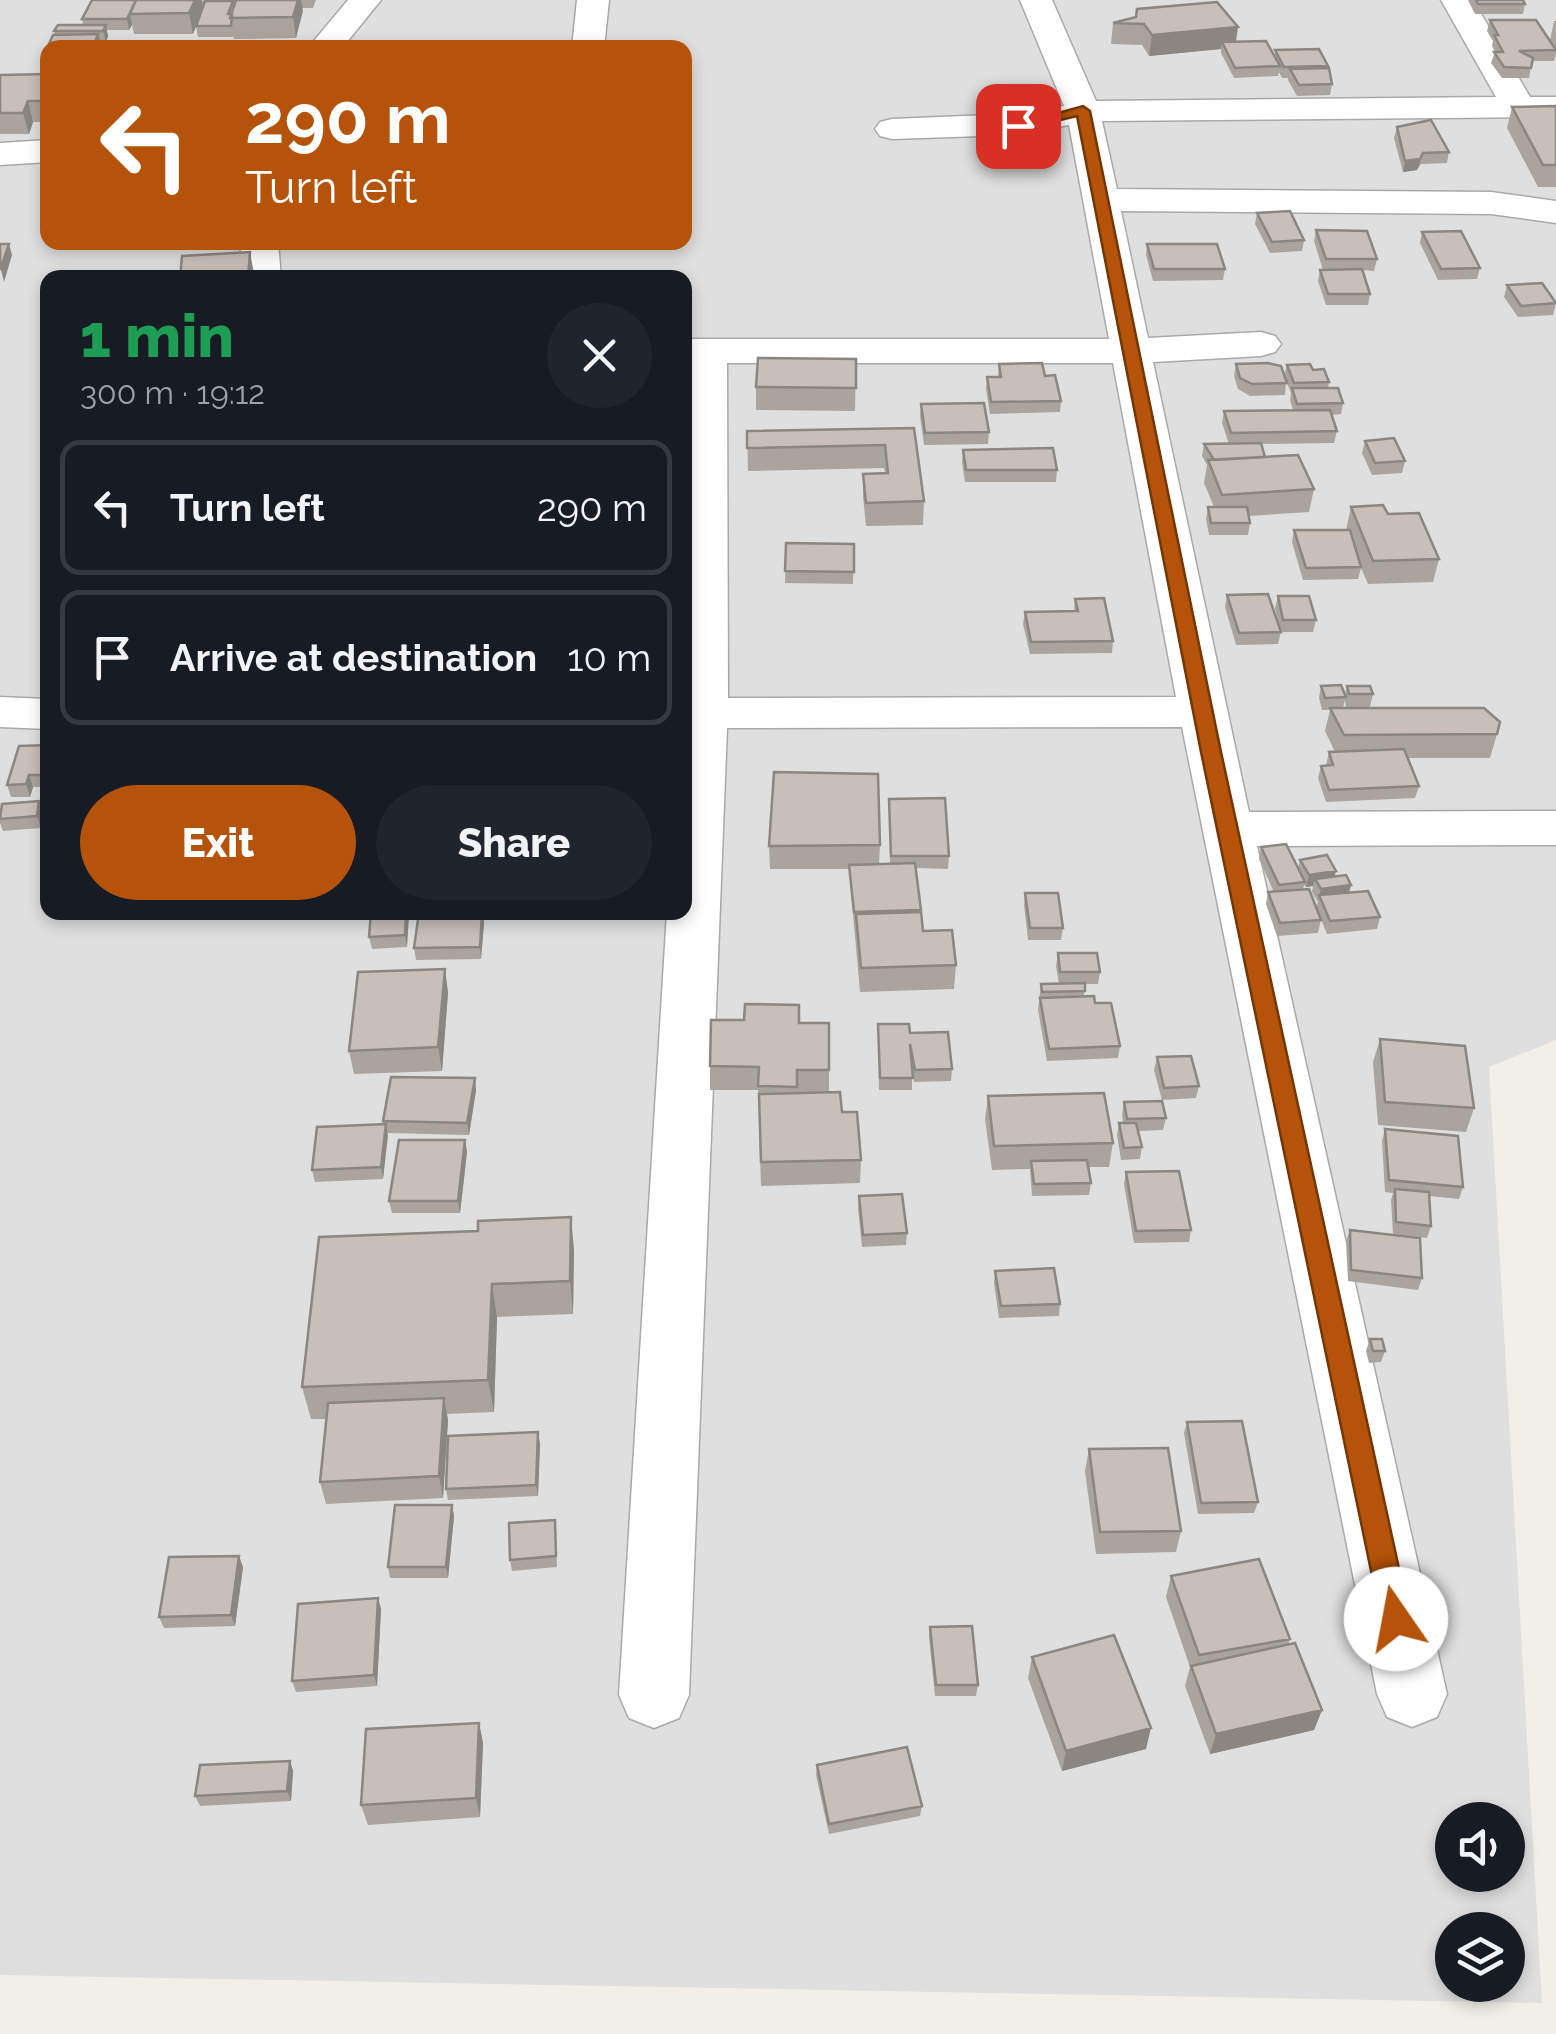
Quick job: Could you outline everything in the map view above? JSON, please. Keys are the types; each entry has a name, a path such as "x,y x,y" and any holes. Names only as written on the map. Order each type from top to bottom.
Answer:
{"street":[{"path":"331,40 364,0"},
{"path":"589,40 593,0"},
{"path":"1036,0 1083,111 1227,829 1412,1694"},
{"path":"1457,0 1520,107"},
{"path":"892,128 1005,127 1083,111 1556,107"},
{"path":"0,154 40,152"},
{"path":"1102,200 1491,203 1556,212"},
{"path":"692,761 696,351 1131,351 1262,344"},
{"path":"0,712 40,714"},
{"path":"694,712 1203,712"},
{"path":"1227,829 1556,828"},
{"path":"654,1695 686,920"}],"shaded area":[{"path":"0,0 1556,0 1556,1040 1489,1067 1542,2003 1487,2002 1525,2002 1525,1912 1435,1912 1435,2001 0,1975"}],"building":[{"path":"92,0 136,0 127,19 82,19"},
{"path":"136,0 195,0 189,13 130,14"},
{"path":"236,0 298,0 293,17 230,18"},
{"path":"1476,0 1523,0 1525,4 1478,4"},
{"path":"205,1 233,1 228,14 232,14 231,26 196,26"},
{"path":"1217,2 1238,27 1152,35 1144,24 1113,23 1136,17 1137,9"},
{"path":"1490,20 1536,20 1556,50 1519,51 1533,58 1531,68 1504,67 1494,52 1503,52"},
{"path":"58,25 106,25 103,31 54,31"},
{"path":"98,34 96,40 51,40 53,35"},
{"path":"1266,41 1280,66 1235,68 1222,42"},
{"path":"1319,49 1328,66 1284,67 1275,50"},
{"path":"1329,68 1332,84 1299,85 1290,69"},
{"path":"40,74 40,101 28,101 23,113 0,113 0,75"},
{"path":"1556,106 1556,165 1543,165 1512,107"},
{"path":"1431,120 1449,152 1423,153 1420,159 1405,161 1397,127"},
{"path":"1290,211 1304,240 1272,242 1257,213"},
{"path":"1316,230 1367,231 1377,259 1326,259"},
{"path":"1461,231 1480,268 1441,269 1422,232"},
{"path":"0,244 9,244 0,270"},
{"path":"1147,244 1217,244 1225,269 1154,269"},
{"path":"250,252 249,270 181,270 182,256"},
{"path":"1362,269 1370,294 1328,294 1320,270"},
{"path":"1542,283 1556,303 1521,306 1507,285"},
{"path":"758,358 856,359 856,388 756,387"},
{"path":"1042,363 1045,376 1055,375 1061,401 991,402 987,377 1001,377 999,364"},
{"path":"1236,364 1281,366 1287,383 1252,384 1240,378"},
{"path":"1310,364 1313,370 1324,369 1329,382 1294,383 1287,365"},
{"path":"1292,388 1338,388 1343,403 1297,404"},
{"path":"984,403 989,432 925,433 921,404"},
{"path":"1330,410 1337,431 1231,433 1224,411"},
{"path":"914,428 924,501 866,503 863,474 888,473 885,445 747,448 747,431"},
{"path":"1394,438 1405,461 1375,463 1365,441"},
{"path":"1261,443 1265,457 1214,460 1204,444"},
{"path":"1053,448 1057,470 966,470 963,450"},
{"path":"1298,455 1314,489 1222,495 1208,460"},
{"path":"1383,505 1388,514 1419,513 1439,559 1373,561 1351,507"},
{"path":"1208,507 1247,507 1250,523 1211,523"},
{"path":"1294,530 1350,530 1361,567 1306,568"},
{"path":"786,543 854,544 854,572 785,571"},
{"path":"1268,594 1281,632 1239,633 1227,595"},
{"path":"1278,596 1309,596 1316,620 1283,620"},
{"path":"1104,598 1113,641 1031,642 1025,612 1078,611 1075,599"},
{"path":"1341,685 1346,697 1325,698 1321,686"},
{"path":"1347,686 1370,686 1373,694 1349,694"},
{"path":"1330,708 1484,708 1500,722 1497,734 1344,735"},
{"path":"40,745 40,775 29,775 26,784 7,785 19,746"},
{"path":"1404,749 1419,786 1329,790 1321,766 1333,765 1329,752"},
{"path":"774,772 878,774 880,845 769,846"},
{"path":"945,798 949,856 891,856 889,799"},
{"path":"39,801 37,816 0,819 2,804"},
{"path":"1286,844 1305,882 1279,885 1261,847"},
{"path":"1327,855 1336,871 1309,875 1300,860"},
{"path":"915,863 921,910 854,912 849,865"},
{"path":"1346,875 1351,885 1321,889 1315,879"},
{"path":"1309,889 1321,920 1280,923 1268,892"},
{"path":"1368,891 1380,917 1330,921 1319,895"},
{"path":"1025,893 1058,893 1063,928 1030,928"},
{"path":"921,912 923,931 952,930 956,965 861,968 856,914"},
{"path":"370,920 406,920 405,935 369,937"},
{"path":"418,920 482,920 480,947 414,948"},
{"path":"1058,953 1097,953 1100,972 1060,972"},
{"path":"445,969 438,1047 349,1051 358,972"},
{"path":"1085,983 1085,991 1042,992 1041,984"},
{"path":"1094,996 1095,1003 1111,1003 1120,1046 1049,1049 1040,998"},
{"path":"745,1004 799,1005 799,1023 829,1023 829,1070 797,1070 797,1087 758,1086 759,1067 710,1066 711,1020 744,1020"},
{"path":"878,1024 909,1024 910,1033 948,1032 952,1069 915,1070 910,1044 913,1078 880,1078"},
{"path":"1380,1039 1465,1046 1474,1108 1385,1102"},
{"path":"1191,1056 1199,1086 1164,1088 1157,1057"},
{"path":"391,1077 475,1078 467,1123 383,1121"},
{"path":"840,1092 842,1112 857,1112 861,1160 761,1162 759,1094"},
{"path":"1104,1093 1113,1143 994,1146 988,1096"},
{"path":"1162,1101 1166,1118 1127,1119 1124,1102"},
{"path":"1119,1123 1136,1123 1142,1147 1124,1148"},
{"path":"386,1124 381,1167 312,1170 317,1127"},
{"path":"1385,1129 1458,1136 1463,1187 1389,1180"},
{"path":"399,1140 465,1140 458,1201 389,1201"},
{"path":"1087,1160 1091,1183 1034,1184 1031,1161"},
{"path":"1179,1171 1191,1230 1136,1231 1126,1172"},
{"path":"1395,1189 1429,1192 1431,1226 1396,1222"},
{"path":"902,1194 907,1233 863,1235 859,1196"},
{"path":"571,1217 570,1281 492,1284 488,1380 302,1387 319,1237 478,1231 478,1221"},
{"path":"1350,1230 1420,1238 1422,1278 1351,1270"},
{"path":"1054,1268 1060,1304 1001,1306 995,1271"},
{"path":"1370,1339 1382,1339 1385,1351 1373,1351"},
{"path":"444,1398 439,1476 320,1482 328,1403"},
{"path":"1242,1421 1258,1502 1201,1503 1187,1422"},
{"path":"538,1432 536,1485 446,1489 448,1436"},
{"path":"1168,1448 1181,1531 1100,1532 1089,1449"},
{"path":"395,1505 452,1505 446,1567 388,1567"},
{"path":"555,1520 556,1556 510,1560 509,1523"},
{"path":"239,1556 231,1615 159,1617 169,1557"},
{"path":"1259,1559 1290,1639 1199,1655 1171,1576"},
{"path":"378,1598 374,1675 292,1681 298,1604"},
{"path":"972,1626 978,1685 936,1685 930,1627"},
{"path":"1114,1635 1151,1728 1066,1751 1032,1657"},
{"path":"1295,1643 1322,1710 1216,1734 1191,1666"},
{"path":"479,1723 476,1798 361,1805 366,1729"},
{"path":"907,1747 922,1806 829,1824 817,1765"},
{"path":"290,1761 287,1791 195,1796 200,1765"}],"route":[{"path":"1018,126 1083,111 1211,752 1396,1619"}]}
